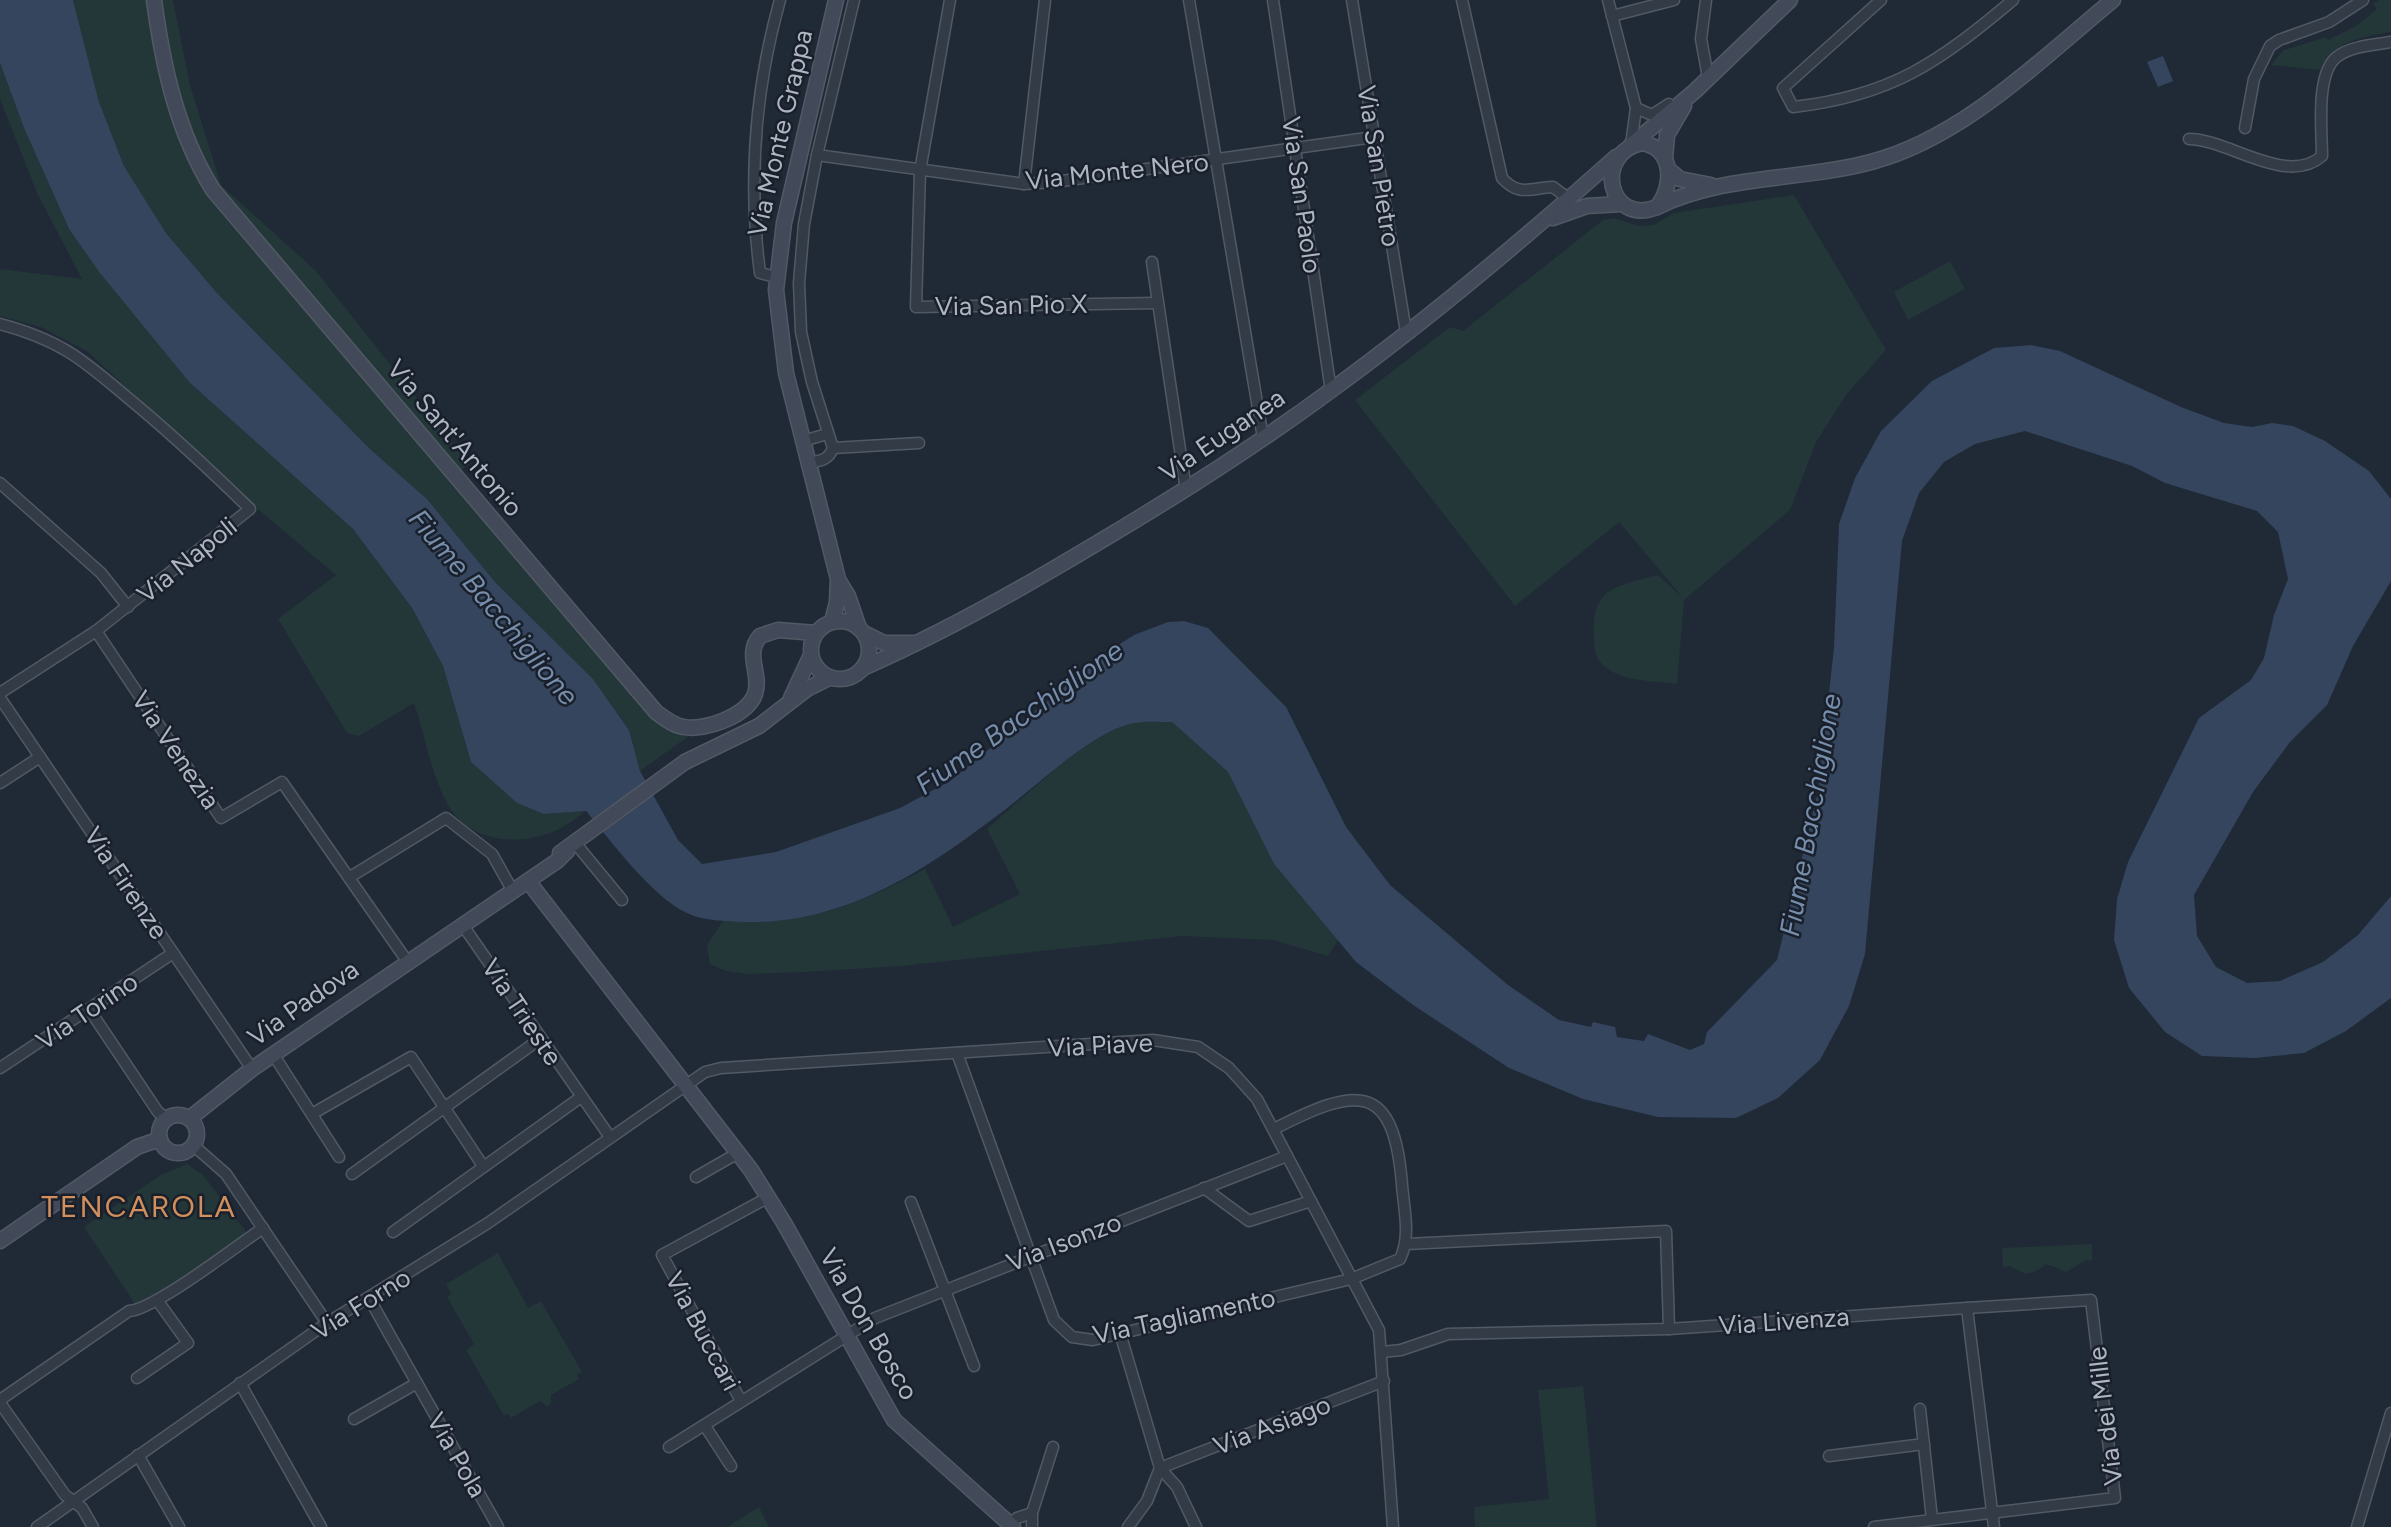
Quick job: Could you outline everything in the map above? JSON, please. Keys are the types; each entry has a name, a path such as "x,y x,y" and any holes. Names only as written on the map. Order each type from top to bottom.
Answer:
{"street":[{"name":"Via Sant'Antonio","path":"154,0 169,88 193,153 213,190 630,685 665,719 681,727 695,729 748,706 755,693 752,652 755,643 768,632 792,630 816,633"},
{"name":"Via Monte Grappa","path":"776,277 760,273 754,191 761,83 780,0"},
{"name":"Via Monte Grappa","path":"836,0 799,152 776,277 780,340 808,463 838,579 848,596 861,630"},
{"name":"Via Monte Grappa","path":"833,448 801,332 800,283 804,224 817,155 855,0"},
{"path":"920,171 950,0"},
{"path":"1024,184 1045,0"},
{"path":"1189,0 1263,438"},
{"name":"Via San Paolo","path":"1273,0 1331,391"},
{"name":"Via San Pietro","path":"1352,0 1406,332"},
{"path":"1462,0 1502,178 1512,189 1524,192 1553,187 1569,199"},
{"path":"1608,0 1636,108 1664,159"},
{"path":"1612,16 1674,0"},
{"path":"1706,0 1701,39 1708,77"},
{"name":"Via Euganea","path":"576,844 685,762 759,726 789,702 829,678 844,680 863,668 900,654 915,643 989,607 1186,490 1331,391 1531,232 1695,91 1790,0"},
{"path":"1881,0 1783,88 1793,107 1830,103 1884,88 1915,74 1965,40 2013,0"},
{"path":"1657,207 1674,198 1719,186 1870,163 1934,138 1965,119 2113,0"},
{"path":"2245,128 2254,79 2270,46 2279,40 2329,22 2363,0"},
{"path":"826,40 844,44"},
{"path":"2189,139 2199,139 2251,158 2299,167 2312,165 2322,156 2324,76 2329,64 2339,55 2356,48 2391,42"},
{"path":"1636,108 1652,115 1695,91"},
{"name":"Via Euganea","path":"1531,232 1571,210 1602,203 1621,204 1639,212 1657,207 1668,191 1664,159 1667,135 1695,91"},
{"path":"1636,108 1631,145 1651,144 1680,179 1719,186"},
{"name":"Via Monte Nero","path":"817,155 1024,184 1055,182 1374,137"},
{"path":"1616,157 1614,187 1621,204"},
{"name":"Via San Pio X","path":"920,171 916,307 1158,303"},
{"path":"1152,262 1186,490"},
{"name":"Via Napoli","path":"0,324 38,334 83,358 176,436 250,509 96,631 0,692"},
{"path":"803,441 827,434"},
{"path":"808,463 824,460 831,455 833,448 919,443"},
{"path":"0,483 101,573 128,607"},
{"name":"Via Monte Grappa","path":"832,622 837,602 838,579"},
{"name":"Via Euganea","path":"832,622 846,621 884,643 915,643"},
{"path":"816,633 832,622"},
{"path":"792,630 804,638 817,669 829,678"},
{"path":"861,630 870,651 863,668"},
{"name":"Via Venezia","path":"96,631 221,818 282,782 351,877 407,961"},
{"name":"Via Euganea","path":"789,702 811,652 816,633"},
{"name":"Via Firenze","path":"0,698 252,1069"},
{"path":"0,783 40,757"},
{"path":"351,877 446,818 492,854 510,886"},
{"path":"576,844 622,900"},
{"name":"Via Padova","path":"449,934 464,927 576,844"},
{"name":"Via Padova","path":"190,1118 273,1054 449,934 510,886 576,844"},
{"name":"Via Don Bosco","path":"528,881 738,1153 767,1198 894,1420 1012,1526"},
{"name":"Via Trieste","path":"464,927 610,1137"},
{"name":"Via Torino","path":"0,1068 173,953"},
{"path":"89,1009 163,1115 160,1139 172,1151 183,1152 193,1145 197,1131 190,1118 163,1115"},
{"path":"352,1174 540,1039"},
{"name":"Via Piave","path":"686,1084 705,1072 721,1068 1153,1040 1198,1047 1229,1068 1257,1099 1379,1330 1384,1381 1389,1526"},
{"name":"Via Tagliamento","path":"957,1053 1054,1320 1072,1337 1093,1340 1352,1279 1400,1259 1407,1244"},
{"path":"273,1054 339,1157"},
{"path":"312,1114 411,1057 483,1166"},
{"name":"Via Forno","path":"37,1527 327,1323 488,1223 686,1084"},
{"path":"393,1232 581,1097"},
{"path":"1274,1129 1320,1105 1340,1100 1360,1101 1385,1114 1396,1139 1407,1244 1666,1231 1669,1329"},
{"path":"0,1241 137,1147 160,1139"},
{"path":"193,1145 226,1174 327,1323"},
{"path":"696,1177 738,1153"},
{"name":"Via Isonzo","path":"669,1447 875,1318 1287,1156"},
{"path":"1204,1188 1250,1221 1311,1201"},
{"name":"Via Buccari","path":"741,1401 662,1255 767,1198"},
{"path":"911,1202 974,1366"},
{"path":"93,1527 82,1508 65,1495 0,1401 129,1311 138,1311 157,1300 263,1228"},
{"name":"Via Pola","path":"369,1298 498,1527"},
{"path":"137,1378 188,1343 157,1300"},
{"name":"Via dei Mille","path":"1874,1527 2115,1498 2091,1300 1967,1308"},
{"path":"1967,1308 1994,1527"},
{"name":"Via Livenza","path":"1382,1352 1401,1350 1448,1334 1669,1329 1967,1308"},
{"path":"1120,1333 1160,1468 1177,1487 1196,1527"},
{"name":"Via Asiago","path":"1160,1468 1384,1381"},
{"path":"240,1383 321,1527"},
{"name":"Via Pola","path":"354,1419 417,1383"},
{"path":"1920,1409 1932,1519"},
{"path":"2357,1527 2391,1413"},
{"path":"705,1426 731,1466"},
{"path":"1829,1456 1924,1444"},
{"path":"1032,1527 1032,1513 1054,1447"},
{"path":"138,1455 179,1527"},
{"path":"1128,1527 1147,1501 1160,1468"},
{"path":"1012,1526 1017,1518 1032,1513"}],"shaded area":[{"path":"73,0 173,0 190,85 221,185 316,271 470,465 453,474 569,613 641,708 666,728 689,736 640,771 629,730 593,679 495,582 427,499 370,449 217,293 166,233 124,166 99,102"},
{"path":"2379,0 2391,0 2391,32 2350,42 2333,53 2320,70 2271,65 2284,50 2326,37 2328,40 2356,26 2377,9 2373,4"},
{"path":"0,63 24,128 69,229 190,383 353,529 412,608 443,666 471,762 544,814 586,811 545,835 514,840 483,834 470,828 448,805 433,768 414,703 359,736 347,733 278,619 336,575 253,505 88,352 41,327 0,316 0,269 82,279 37,193 0,99"},
{"path":"1794,195 1886,350 1846,395 1816,442 1790,510 1684,600 1677,684 1620,675 1604,666 1596,652 1594,620 1602,598 1619,586 1658,575 1683,598 1619,522 1515,606 1355,400 1450,327 1463,331 1603,220 1614,218 1639,226 1654,225 1674,213"},
{"path":"1950,261 1965,289 1908,320 1894,292"},
{"path":"1147,721 1172,722 1228,772 1274,864 1338,940 1328,956 1273,940 1182,936 901,966 806,972 747,974 726,971 710,964 707,945 723,921 781,920 828,911 851,904 925,869 953,927 1020,894 987,829 1057,768 1116,729"},
{"path":"187,1164 203,1175 250,1237 137,1307 84,1227 161,1175"},
{"path":"2092,1244 2092,1261 2086,1260 2066,1272 2046,1264 2026,1274 2009,1266 2003,1267 2002,1248"},
{"path":"498,1253 528,1308 541,1301 582,1372 577,1375 579,1379 551,1395 551,1404 547,1407 540,1401 511,1418 508,1414 504,1416 466,1350 474,1344 447,1297 451,1294 446,1284"},
{"path":"1583,1386 1597,1527 1475,1527 1474,1507 1549,1499 1538,1390"},
{"path":"759,1507 769,1527 727,1527"}],"water":[{"name":"Fiume Bacchiglione","path":"0,0 73,0 99,102 124,166 166,233 217,293 370,449 427,499 495,582 593,679 629,730 640,771 678,840 702,864 776,852 900,808 950,781 1106,653 1134,635 1168,622 1184,621 1208,628 1286,707 1346,827 1390,885 1508,985 1559,1020 1591,1027 1593,1022 1615,1027 1617,1037 1644,1041 1648,1034 1690,1050 1704,1044 1707,1032 1777,960 1818,792 1834,648 1839,524 1855,478 1881,431 1932,381 1994,348 2031,345 2060,351 2181,407 2224,423 2252,427 2272,423 2293,426 2325,441 2369,471 2391,499 2391,581 2353,646 2327,705 2290,742 2253,792 2194,895 2197,936 2216,967 2247,983 2280,981 2323,962 2358,935 2391,896 2391,998 2346,1031 2304,1053 2255,1058 2202,1056 2165,1032 2129,988 2114,940 2117,899 2128,862 2199,718 2251,680 2264,658 2274,615 2288,579 2278,532 2257,511 2165,483 2132,466 2025,431 1975,444 1944,462 1919,493 1902,541 1865,954 1849,1006 1820,1060 1778,1098 1736,1118 1658,1117 1583,1099 1509,1068 1413,1005 1356,962 1274,864 1228,772 1172,722 1135,723 1104,735 1070,757 951,849 887,888 853,902 818,914 782,920 744,922 693,916 674,906 646,882 586,811 544,814 517,803 471,762 443,666 412,608 353,529 190,383 100,273 69,229 24,128 0,63"},
{"path":"2163,56 2173,81 2158,87 2147,62"}],"district":[{"name":"TENCAROLA","path":"139,1206"}]}
